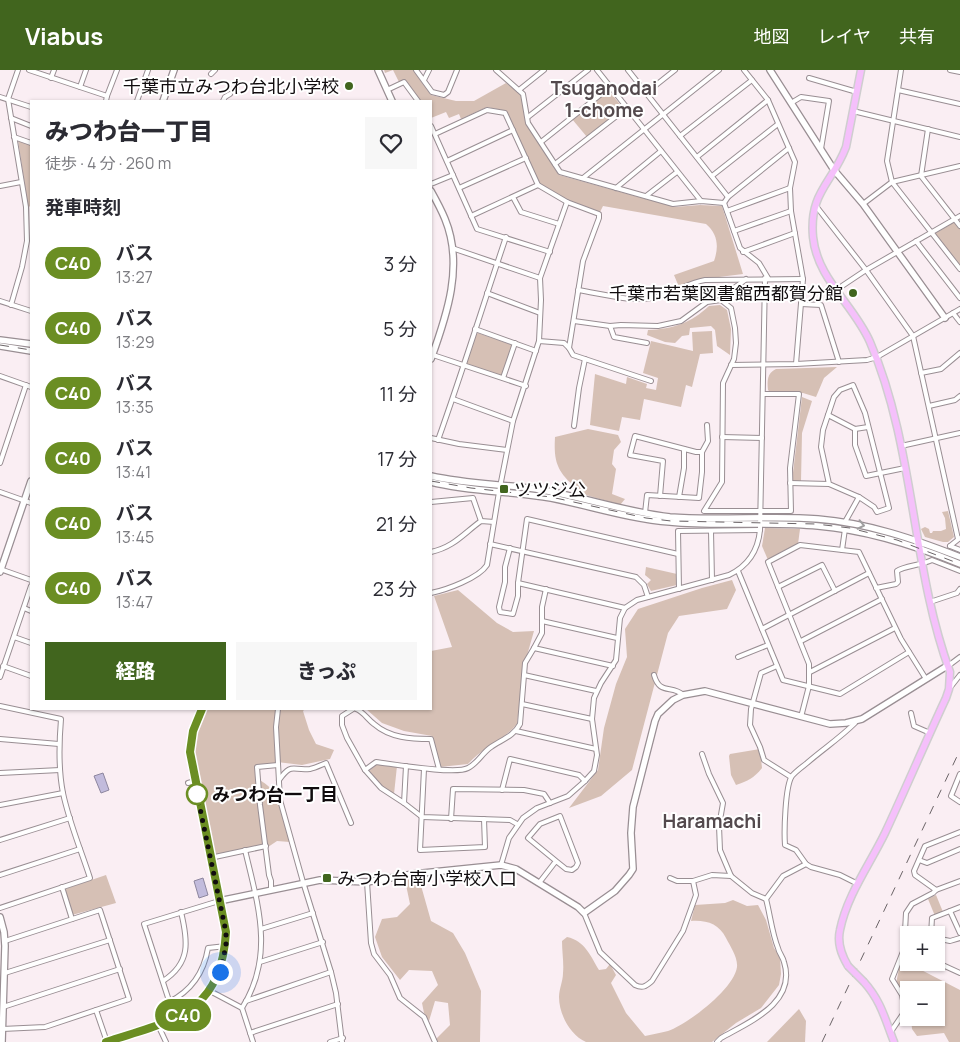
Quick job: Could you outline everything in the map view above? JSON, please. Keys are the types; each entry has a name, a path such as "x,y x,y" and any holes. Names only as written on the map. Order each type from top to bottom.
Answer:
{"main road":[{"path":"861,70 846,147 842,158 820,191 815,204 812,224 816,255 822,268 869,339 877,358 905,468 930,602 950,672 949,689 885,834 858,884 840,930 840,949 848,966 872,991 881,1005 894,1042"}],"street":[{"path":"11,305 27,241 26,207 8,99 18,70"},
{"path":"29,70 80,87 107,99 117,70"},
{"path":"51,78 54,70"},
{"path":"80,87 86,70"},
{"path":"137,100 148,70"},
{"path":"163,100 174,70"},
{"path":"211,74 215,70"},
{"path":"378,70 392,100"},
{"path":"416,70 432,92 444,95 448,92 457,70"},
{"path":"424,80 429,70"},
{"path":"519,90 544,70"},
{"path":"528,117 588,70"},
{"path":"597,70 700,201"},
{"path":"646,92 674,70"},
{"path":"583,178 719,70"},
{"path":"744,70 768,100 795,162 790,188 791,211 804,278 796,364"},
{"path":"770,70 834,170 862,204 945,318"},
{"path":"901,70 887,161 892,182 960,269"},
{"path":"950,70 960,72"},
{"path":"498,71 519,90 524,98 528,123 560,172 673,204 700,201 724,203"},
{"path":"630,71 728,196"},
{"path":"809,78 857,92"},
{"path":"680,136 752,80"},
{"path":"387,90 404,82 417,100"},
{"path":"541,142 610,87"},
{"path":"898,90 960,104"},
{"path":"224,100 230,94"},
{"path":"0,97 30,108"},
{"path":"791,103 801,97 829,101 821,149"},
{"path":"696,156 768,100"},
{"path":"555,164 627,108"},
{"path":"435,134 487,110 505,113 538,185 566,202 599,214 583,261 569,348"},
{"path":"853,111 960,137"},
{"path":"11,118 30,126"},
{"path":"712,176 778,124"},
{"path":"432,128 478,229 550,252"},
{"path":"928,129 921,176 960,226"},
{"path":"447,161 513,130"},
{"path":"14,137 30,143"},
{"path":"724,203 728,196 789,148"},
{"path":"616,188 661,151"},
{"path":"459,188 526,158"},
{"path":"862,204 892,182 960,167 960,159"},
{"path":"646,196 678,172"},
{"path":"432,184 453,175"},
{"path":"0,186 21,182"},
{"path":"471,216 538,185"},
{"path":"727,211 790,188"},
{"path":"432,193 445,220 452,248 453,266 449,304 432,357 465,365 526,386"},
{"path":"514,197 521,212 559,224"},
{"path":"432,593 448,588 484,569 487,565 507,450 539,341 540,278 566,202"},
{"path":"500,865 508,838 517,824 538,808 568,796 594,770 597,755 592,719 593,705 596,691 613,666 617,654 620,618 625,608 637,600 738,571 747,563 756,549 760,524 766,278 759,263 740,248 724,203"},
{"path":"815,204 866,270 913,336 959,538 950,546 960,550"},
{"path":"26,207 30,209"},
{"path":"734,231 791,211"},
{"path":"836,290 866,270 960,216"},
{"path":"743,252 795,233"},
{"path":"438,440 465,365 506,237"},
{"path":"916,241 960,298"},
{"path":"452,248 540,278"},
{"path":"578,290 645,299 671,294 694,282 804,278"},
{"path":"574,322 610,326 658,326 671,324 689,316 707,302 721,300 728,291 746,279"},
{"path":"487,293 540,313"},
{"path":"721,300 730,308 735,328 735,351 723,383 722,482 704,511 791,511 790,483 799,394 763,394"},
{"path":"0,301 30,311"},
{"path":"801,304 821,305 839,362"},
{"path":"731,365 839,362 877,358 960,309"},
{"path":"953,313 960,322"},
{"path":"610,326 614,337 647,343"},
{"path":"475,329 536,351"},
{"path":"0,340 30,344"},
{"path":"539,341 564,343 573,356 651,381"},
{"path":"503,378 515,343"},
{"path":"0,346 30,351"},
{"path":"921,373 940,369 960,353"},
{"path":"574,426 578,388 585,359"},
{"path":"0,382 1,376 30,387"},
{"path":"0,463 26,385"},
{"path":"790,483 829,484 859,497 878,512 890,508 860,400 853,385 840,390 834,397 821,443 829,484"},
{"path":"929,406 955,400 960,396"},
{"path":"452,399 514,421"},
{"path":"828,415 855,428 868,427"},
{"path":"644,513 647,495 699,498 702,452 708,441 707,425"},
{"path":"855,428 855,445 866,476 905,468"},
{"path":"900,446 960,434"},
{"path":"660,496 663,461 630,455 634,436 702,452"},
{"path":"722,437 762,438"},
{"path":"432,438 507,450"},
{"path":"679,497 684,468 684,449"},
{"path":"432,476 550,498 652,520 691,524 845,526 960,558"},
{"path":"432,482 470,489 536,489 644,513 760,524"},
{"path":"30,484 0,570 30,580"},
{"path":"0,492 30,503"},
{"path":"842,550 845,526 859,497"},
{"path":"432,502 473,498 481,521"},
{"path":"510,548 499,607 500,612 512,614 518,596 518,583 527,519 678,554"},
{"path":"432,552 455,543 481,521 494,522"},
{"path":"679,589 678,530 711,531 760,524"},
{"path":"711,531 712,580"},
{"path":"490,544 636,577 644,585 648,597"},
{"path":"801,717 809,686 810,672 807,656 768,562 800,545 859,552 895,628 926,679"},
{"path":"931,549 960,564"},
{"path":"876,588 896,584 898,582 897,571 900,569 932,560 960,571"},
{"path":"778,587 822,565 835,590"},
{"path":"738,571 783,680 840,694 909,652"},
{"path":"762,629 869,573"},
{"path":"518,583 625,608"},
{"path":"0,677 30,589"},
{"path":"364,770 376,762 424,768 466,769 476,763 488,749 516,731 520,724 525,664 542,633 542,606 546,589"},
{"path":"930,602 957,592 960,589"},
{"path":"801,641 882,599"},
{"path":"24,608 30,611"},
{"path":"542,621 617,638"},
{"path":"810,672 895,628"},
{"path":"14,637 30,643"},
{"path":"738,657 768,645"},
{"path":"534,648 613,666"},
{"path":"584,913 615,891 633,869 631,833 633,807 655,721 664,707 683,695 706,692 830,724 855,721 871,714 960,657"},
{"path":"3,666 30,676"},
{"path":"777,666 761,673 753,704 750,727 764,760 791,777"},
{"path":"524,675 596,691"},
{"path":"654,675 656,682 662,688 680,691 683,695"},
{"path":"949,689 960,675"},
{"path":"522,704 592,719"},
{"path":"0,706 62,719 59,744 63,793 90,878 0,908"},
{"path":"96,1010 106,1042 175,1019 190,1012 210,991 220,972 226,946 226,932 190,757 190,741 202,710"},
{"path":"278,710 276,727 280,800 303,882 323,942 338,1004 343,1040 330,1042"},
{"path":"351,710 342,716 342,725 364,770 381,788 422,817 510,820 517,824"},
{"path":"356,710 361,711 375,725 393,735 410,739 431,739 438,769"},
{"path":"911,713 914,726 930,733"},
{"path":"855,721 845,734 826,746 791,777 786,804 785,845 796,850 806,864 840,875 858,884"},
{"path":"516,731 596,750"},
{"path":"0,739 59,744"},
{"path":"702,754 723,803 719,826 720,850 731,876 752,892 766,899"},
{"path":"502,790 510,759 579,775 585,781"},
{"path":"279,780 286,770 293,768 310,769 326,764 351,823"},
{"path":"271,889 257,767 278,765"},
{"path":"404,803 406,766"},
{"path":"424,768 420,850 485,847 484,819"},
{"path":"0,773 60,770"},
{"path":"960,774 952,796 960,802"},
{"path":"188,783 195,781"},
{"path":"451,819 453,789 524,790 544,794 550,803"},
{"path":"0,805 63,793"},
{"path":"560,816 578,863 572,870 566,869 556,860 528,838 540,824 560,816"},
{"path":"0,840 70,818"},
{"path":"936,890 915,875 914,871 925,846 960,832"},
{"path":"210,858 266,846"},
{"path":"0,875 80,849"},
{"path":"919,860 927,863 960,849"},
{"path":"242,1008 257,976 260,962 261,929 245,850"},
{"path":"539,883 556,860"},
{"path":"717,1042 720,1038 758,1017 782,995 786,986 785,963 777,947 766,899 783,876 806,864"},
{"path":"175,1019 144,924 219,901 303,882 327,880 367,882 413,874 500,865 516,869 584,913 600,952 640,988 652,981 683,931 696,895 693,881"},
{"path":"670,878 677,882 693,881 712,876 731,876"},
{"path":"890,1033 905,1011 902,995 892,979 904,948 906,913 912,904 933,894 936,890 960,881"},
{"path":"367,882 371,944 374,954 390,975 400,998 424,1017 435,1042"},
{"path":"62,887 72,919"},
{"path":"932,926 932,918 960,907"},
{"path":"2,1029 45,1027 129,999 100,910 5,941"},
{"path":"950,911 960,933"},
{"path":"163,981 175,972 186,951 187,938 182,912"},
{"path":"261,929 313,913"},
{"path":"0,917 5,941 2,953 5,973 2,1042"},
{"path":"945,940 950,941 960,938"},
{"path":"5,973 110,940"},
{"path":"260,962 323,942"},
{"path":"169,1002 181,995 194,982 204,965 208,948 226,946"},
{"path":"945,966 960,973"},
{"path":"3,1007 120,969"},
{"path":"246,1001 331,972"},
{"path":"210,991 242,1008 253,1042"},
{"path":"250,1033 338,1004"},
{"path":"158,1025 166,1042"}],"shaded area":[{"path":"393,70 413,70 431,95 456,101 474,101 506,83 521,95 526,123 559,175 675,207 722,206 743,274 695,280 679,287 674,275 714,261 717,251 715,236 706,224 603,206 600,212 567,200 540,184 506,111 487,107 461,119 459,114 449,118 446,112 432,118 432,100 419,100 404,80 399,82"},
{"path":"609,91 623,108 587,137 572,119"},
{"path":"18,140 30,145 30,207 28,206"},
{"path":"956,223 960,229 960,265 936,235 936,233"},
{"path":"720,305 727,310 731,329 730,355 717,346 715,330 711,326 690,328 689,335 682,336 675,343 665,342 647,335 648,330 681,324 695,317 709,306"},
{"path":"712,331 713,353 700,354 692,387 686,385 681,407 644,399 640,420 622,417 619,431 590,425 595,374 626,384 627,377 647,384 646,388 656,390 658,378 643,373 651,341 693,351 692,332"},
{"path":"478,333 512,345 503,375 467,365 475,335"},
{"path":"837,367 824,378 816,397 803,393 770,392 768,390 768,378 776,369"},
{"path":"802,397 812,401 802,433 801,481 792,481"},
{"path":"588,429 618,435 621,442 614,450 612,464 616,469 612,494 625,499 620,505 569,490 571,483 559,467 555,456 555,437"},
{"path":"948,511 954,537 948,542 943,542 925,537 921,529 925,527 929,529 930,533 946,529 945,518 942,512"},
{"path":"765,528 800,529 798,544 768,560 762,546"},
{"path":"646,567 677,574 677,585 651,591 647,584 651,580 645,575"},
{"path":"732,580 736,590 727,609 679,616 668,633 632,770 601,796 569,808 598,770 604,728 616,684 627,657 625,629 638,609"},
{"path":"458,590 497,623 513,632 534,631 524,666 517,724 468,764 440,767 432,736 404,731 382,723 367,710 432,710 432,651 452,647 434,596"},
{"path":"205,710 304,710 309,730 316,744 334,750 330,759 302,765 277,762 276,765 257,766 257,779 265,783 276,797 290,842 277,841 268,847 265,842 265,845 216,856 215,852 212,853 202,790 197,785 192,755 196,728"},
{"path":"760,749 762,768 750,779 736,785 731,775 730,754"},
{"path":"377,764 397,766 394,794 381,787 368,772"},
{"path":"103,773 109,790 101,793 94,776"},
{"path":"106,875 116,903 72,915 65,889"},
{"path":"203,878 208,895 199,898 194,881"},
{"path":"410,879 420,882 431,921 453,933 465,953 481,991 480,1042 433,1042 450,1025 448,1003 435,1001 429,1021 424,1013 422,1003 438,985 432,971 409,970 400,980 382,957 375,937 382,919 397,917 410,904 405,880"},
{"path":"936,895 943,912 935,916 928,899"},
{"path":"733,900 747,906 758,905 766,920 774,948 780,956 781,974 779,985 761,1008 736,1023 712,1042 586,1042 570,1029 563,1017 559,997 563,969 562,941 567,937 583,945 599,970 606,969 610,964 616,975 611,983 626,1013 645,1036 668,1031 687,1021 709,1005 734,976 737,967 736,959 720,929 702,921 691,921 695,905 725,903"},
{"path":"900,965 900,971 923,971 943,981 900,981 900,988 896,984"},
{"path":"945,982 960,990 960,1042 949,1042 944,1033 917,1036 912,1026 945,1026"},
{"path":"799,1009 806,1021 805,1042 767,1042"}],"railway":[{"path":"0,345 30,350"},
{"path":"432,481 471,488 551,497 646,518 671,521 816,524 850,528 897,540 960,564"},
{"path":"822,1042 960,750"}],"bus line":[{"name":"C40","path":"106,1042 190,1012 210,991 220,972 226,946 226,932 198,800 190,752 190,741 202,710"}],"place":[{"name":"千葉市立みつわ台北小学校","path":"349,86"},
{"name":"千葉市若葉図書館西都賀分館","path":"853,293"},
{"name":"ツツジ公","path":"504,489"},
{"name":"みつわ台一丁目","path":"197,794"},
{"name":"みつわ台南小学校入口","path":"327,878"}],"district":[{"name":"Tsuganodai 1-chome","path":"604,99"},
{"name":"Haramachi","path":"712,821"}],"route":[{"path":"197,794 226,932 226,946 220,972"}]}
